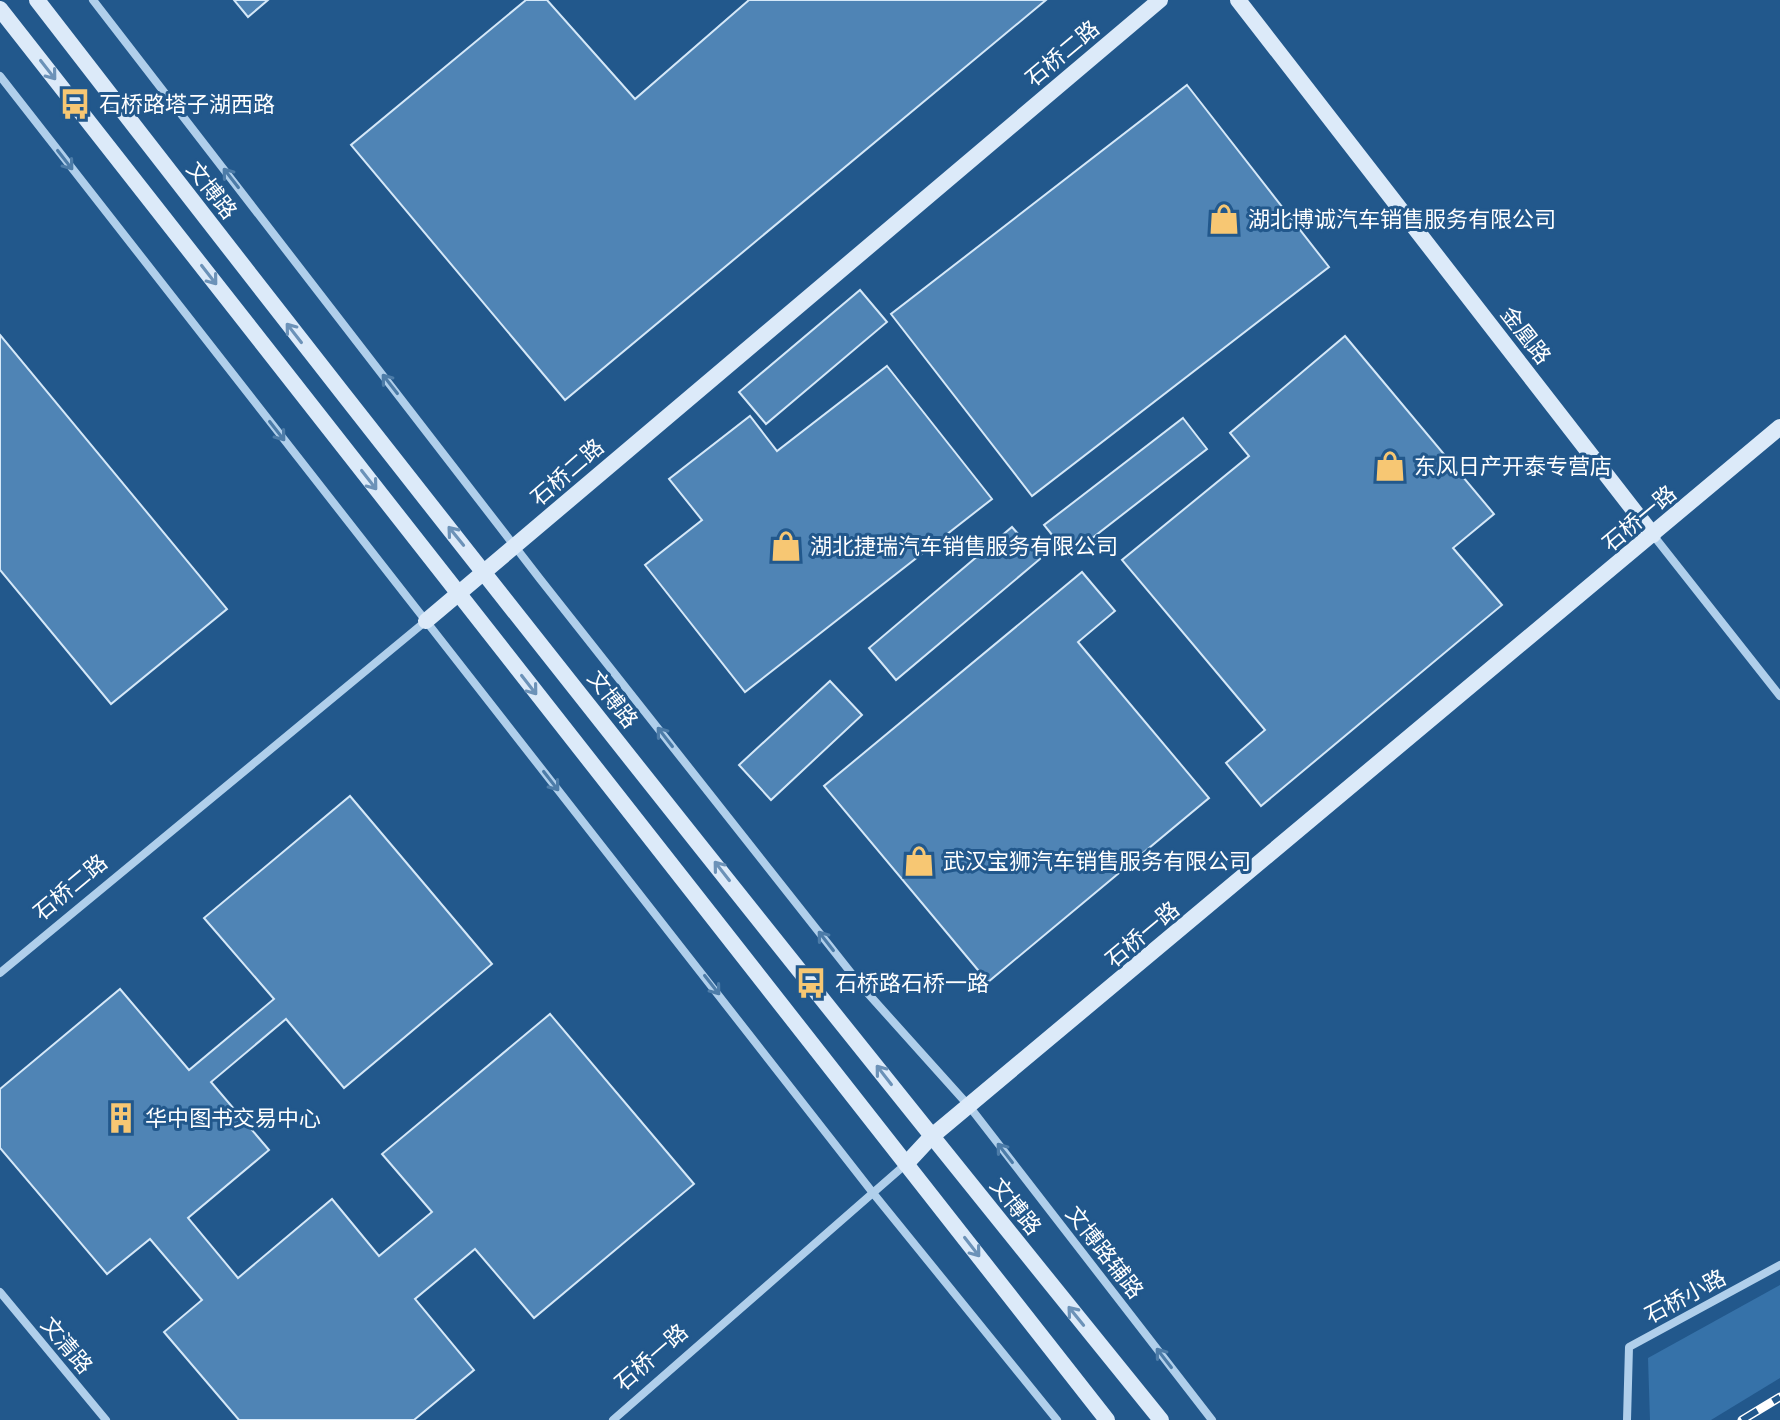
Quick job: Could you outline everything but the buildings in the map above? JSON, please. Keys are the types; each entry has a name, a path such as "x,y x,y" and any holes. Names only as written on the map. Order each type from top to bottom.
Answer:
{"main road":[{"name":"文博路","path":"37,0 290,328 931,1137 1161,1420"},
{"name":"石桥二路","path":"426,621 1160,0"},
{"name":"金凰路","path":"1238,0 1653,535"},
{"path":"0,9 1107,1420"},
{"name":"石桥一路","path":"906,1164 931,1137 1780,427"}],"street":[{"name":"文博路辅路","path":"93,0 514,546 863,988 969,1106 1212,1420"},
{"path":"0,76 873,1193 1057,1420"},
{"name":"金凰路","path":"1653,535 1780,696"},
{"name":"石桥二路","path":"0,973 426,621"},
{"name":"石桥一路","path":"613,1420 906,1164"},
{"name":"石桥小路","path":"1627,1420 1629,1347 1780,1265"},
{"name":"文清路","path":"0,1292 106,1420"}],"shaded area":[{"path":"1780,1285 1780,1378 1711,1420 1650,1420 1648,1358"}],"railway":[{"path":"1742,1420 1780,1397"}],"place":[{"name":"石桥路塔子湖西路","path":"75,104"},
{"name":"湖北博诚汽车销售服务有限公司","path":"1224,219"},
{"name":"东风日产开泰专营店","path":"1390,466"},
{"name":"湖北捷瑞汽车销售服务有限公司","path":"786,546"},
{"name":"武汉宝狮汽车销售服务有限公司","path":"919,861"},
{"name":"石桥路石桥一路","path":"811,983"},
{"name":"华中图书交易中心","path":"121,1118"}]}
